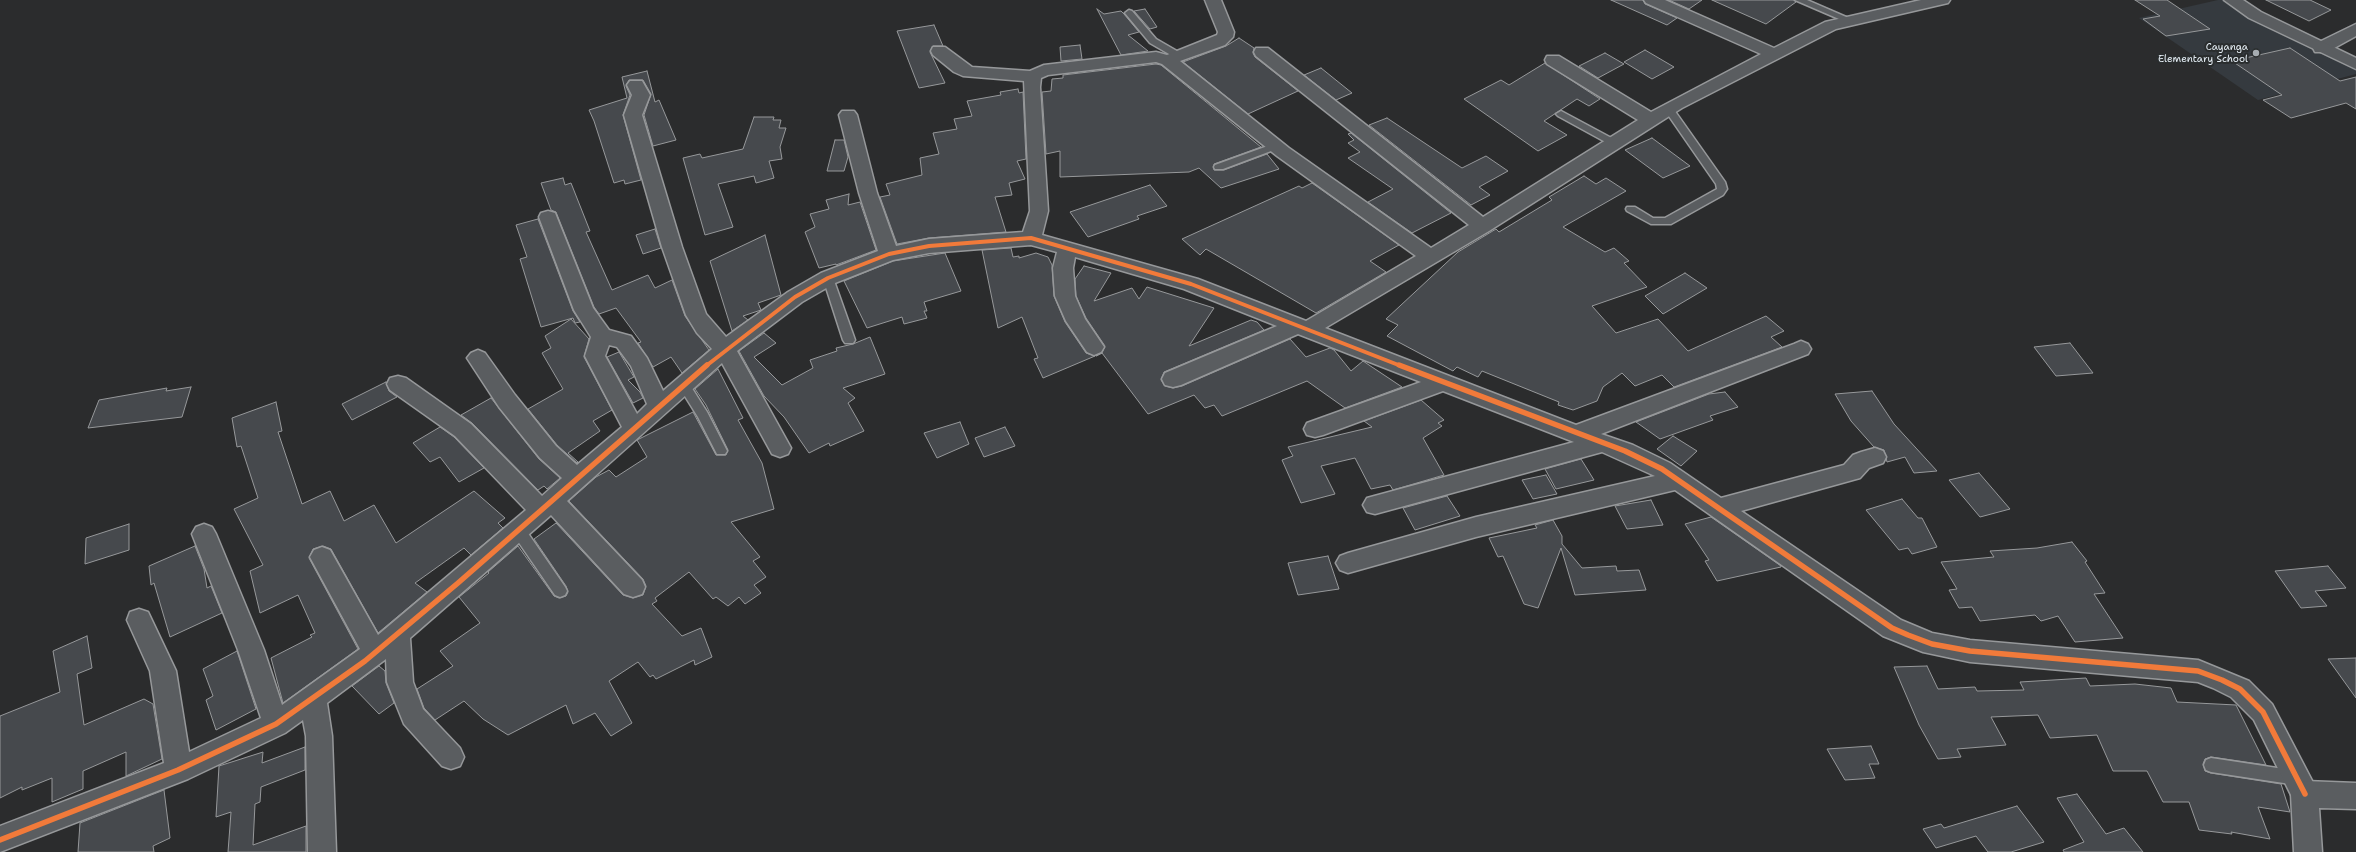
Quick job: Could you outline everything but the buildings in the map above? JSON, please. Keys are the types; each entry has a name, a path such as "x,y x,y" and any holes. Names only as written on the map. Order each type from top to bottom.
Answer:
{"street":[{"path":"939,51 960,68 969,72 1033,76 1044,70 1156,57 1174,58 1219,42 1225,37 1226,32 1212,0"},
{"path":"1652,0 1774,54"},
{"path":"1173,379 1301,328 1482,226 1669,109 1831,25 1942,0"},
{"path":"2232,0 2255,15 2356,64"},
{"path":"2321,48 2356,30"},
{"path":"1262,52 1482,226"},
{"path":"1174,58 1276,146 1429,256"},
{"path":"1552,60 1651,120"},
{"path":"1031,238 1039,211 1031,87 1033,76"},
{"path":"636,85 641,95 633,115 672,247 696,315 704,328 725,349 780,448"},
{"path":"848,115 868,193 889,254"},
{"path":"548,217 584,310 602,336 624,341 640,363 659,406"},
{"path":"0,840 178,770 276,724 375,652 397,634 725,349 795,297 828,278 889,254 929,246 1031,238 1191,284 1442,383 1625,451 1678,480 1892,628 1932,644 1970,651 2198,671 2222,680 2240,689 2264,712 2302,786 2308,852"},
{"path":"1068,248 1063,268 1065,296 1076,321 1094,348"},
{"path":"602,336 596,356 634,429"},
{"path":"1576,434 1801,349"},
{"path":"478,358 507,401 548,452 577,478"},
{"path":"1315,429 1442,383"},
{"path":"398,384 463,430 547,505 633,587"},
{"path":"1375,505 1602,443"},
{"path":"1718,508 1852,472 1861,461 1875,457"},
{"path":"1348,563 1476,527 1678,480"},
{"path":"204,534 256,664 276,724"},
{"path":"322,557 375,652"},
{"path":"139,620 163,671 178,770"},
{"path":"397,634 400,682 413,716 451,757"},
{"path":"313,698 319,736 322,852"},
{"path":"2302,786 2356,796"}],"lane":[{"path":"1799,0 1850,20"},
{"path":"1129,12 1153,41 1174,58"},
{"path":"1631,209 1651,221 1667,222 1719,193 1722,189 1721,184 1669,109"},
{"path":"1561,114 1614,143"},
{"path":"1219,167 1276,146"},
{"path":"828,278 849,340"},
{"path":"684,385 703,415 721,451"},
{"path":"518,530 560,591"},
{"path":"2211,765 2302,786"}],"shaded area":[{"name":"Cayanga Elementary School","path":"2218,0 2227,0 2356,68 2356,74 2258,100 2139,18"}],"cycle path":[{"path":"0,840 178,770 276,724 365,661 458,583 725,349 795,297 828,278 889,254 929,246 1031,238 1191,284 1560,428 1625,451 1662,469 1892,628 1932,644 1970,651 2198,671 2222,680 2240,689 2263,712 2305,794"}],"place":[{"name":"Cayanga Elementary School","path":"2256,53"}]}
